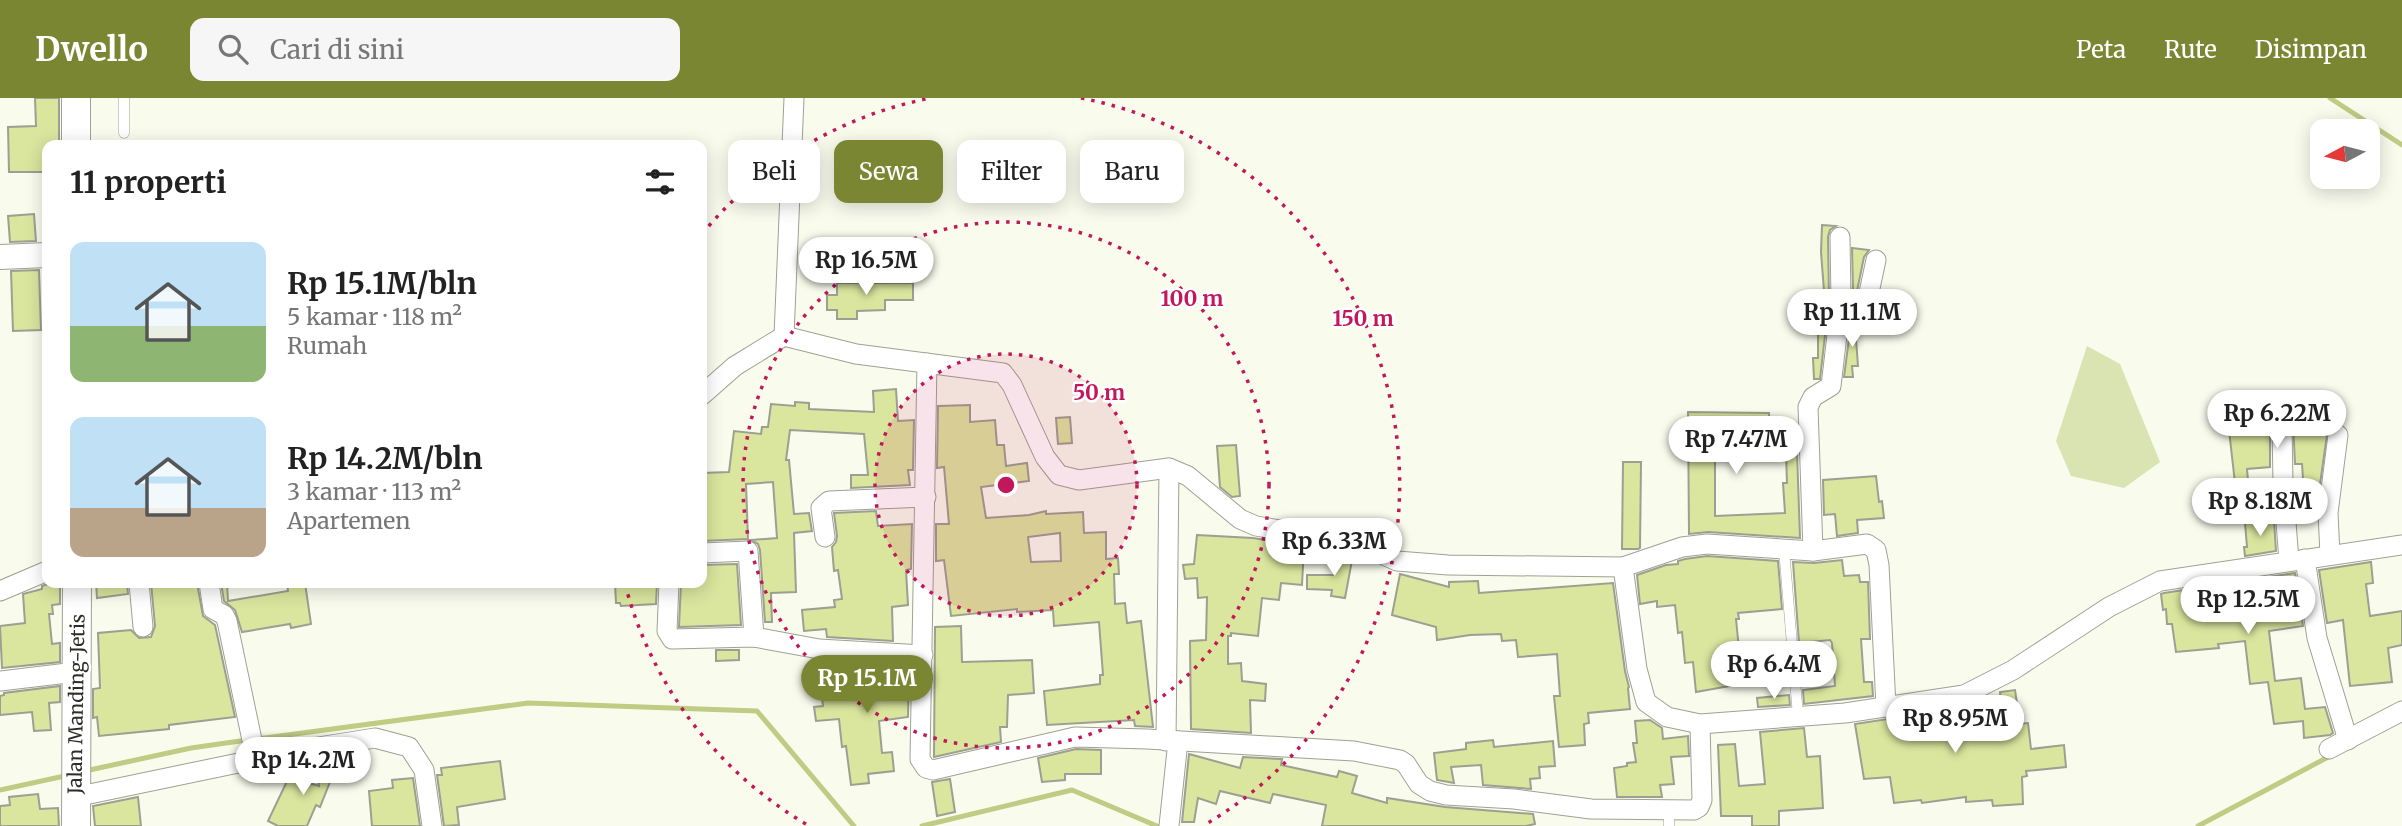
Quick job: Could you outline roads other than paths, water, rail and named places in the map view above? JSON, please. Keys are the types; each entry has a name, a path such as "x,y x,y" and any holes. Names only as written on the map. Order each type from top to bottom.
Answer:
{"main road":[{"path":"76,98 76,140"},
{"name":"Jalan Manding-Jetis","path":"76,826 77,588"}],"street":[{"path":"784,336 794,98"},
{"path":"1813,551 1808,407 1813,397 1831,386 1841,301 1840,237"},
{"path":"0,257 42,255"},
{"path":"1841,301 1867,302 1876,260"},
{"path":"707,391 735,366 784,336 856,354 1003,373 1012,385 1045,457 1059,475 1079,480 1169,468 1188,476 1240,519 1256,526 1355,542 1397,561 1448,565 1623,567 1682,547 1707,544 1813,551 1867,544 1876,550 1879,565 1886,707"},
{"path":"927,363 920,760 926,768 933,769 1075,737 1354,751 1400,760 1406,764 1419,784 1430,791 1446,795 1514,799 1669,818 1694,810 1702,800 1700,724"},
{"path":"2283,427 2283,483 2297,560 2348,740"},
{"path":"2330,555 2329,513 2338,435"},
{"path":"1169,468 1172,741 1169,823"},
{"path":"825,537 821,508 829,501 926,497"},
{"path":"1623,567 1637,669 1646,702 1667,717 1700,724 1845,713 1964,695 2013,670 2109,607 2160,581 2402,545"},
{"path":"707,553 748,551 754,637"},
{"path":"0,591 42,572"},
{"path":"140,588 144,627"},
{"path":"210,588 213,609 224,615 227,621 255,756"},
{"path":"669,588 667,631 672,639 754,637 819,649 923,655"},
{"path":"0,681 76,672"},
{"path":"2329,749 2402,711"},
{"path":"75,792 255,756 375,738 409,747 424,770 432,826"}],"lane":[{"path":"124,98 124,134"},
{"path":"1784,549 1798,716"}],"waterway":[{"path":"2330,98 2402,145"},
{"path":"257,739 528,703 757,711 854,826"},
{"path":"85,771 191,748 247,740"},
{"path":"2198,826 2332,755"},
{"path":"0,790 69,775"},
{"path":"922,826 1072,790 1157,826"}]}
